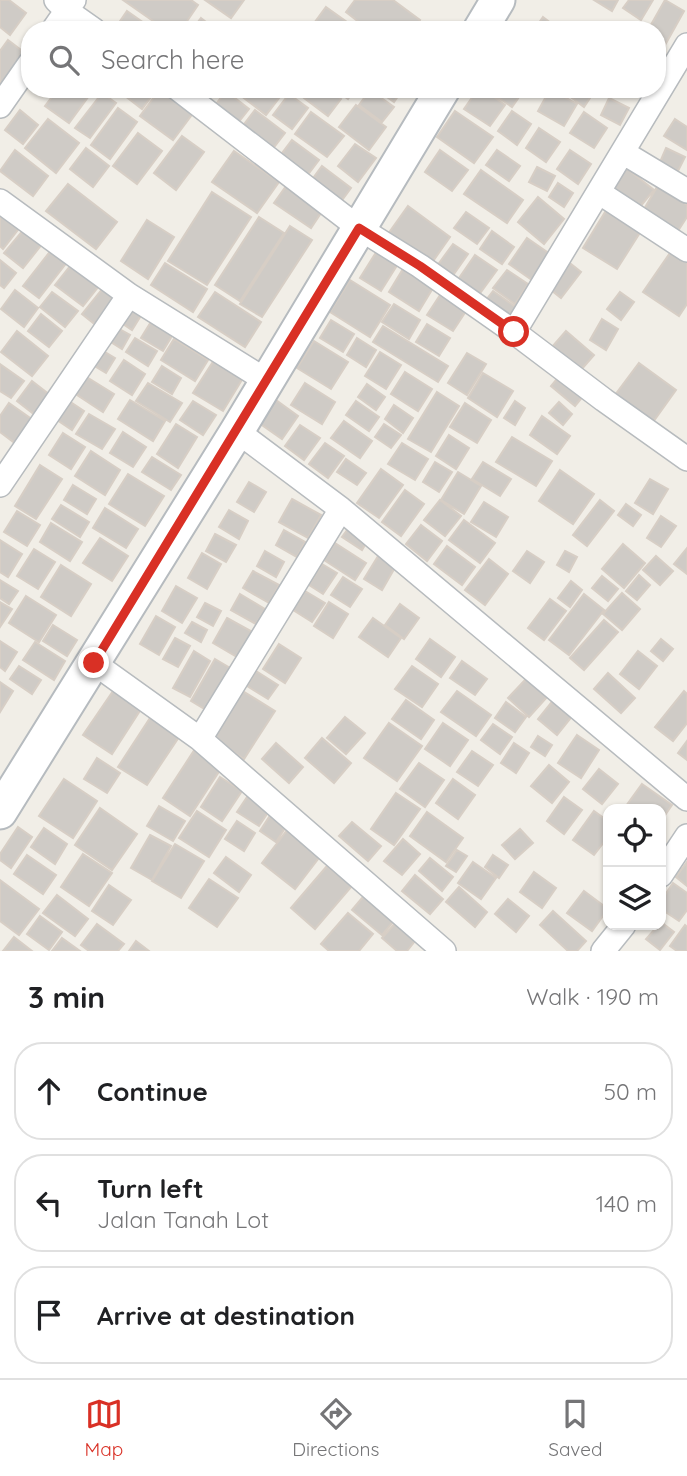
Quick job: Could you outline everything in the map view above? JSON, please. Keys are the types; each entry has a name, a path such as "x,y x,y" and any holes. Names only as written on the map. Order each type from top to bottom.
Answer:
{"main road":[{"path":"485,21 498,0"},
{"path":"1,807 94,663 237,431 438,98"}],"street":[{"path":"58,21 66,4 84,21"},
{"path":"666,81 687,45"},
{"path":"0,106 21,77"},
{"path":"190,98 359,228 420,266 687,458"},
{"path":"514,332 656,98"},
{"path":"624,153 687,191"},
{"path":"600,193 687,250"},
{"path":"0,201 129,295 267,381"},
{"path":"0,485 129,295"},
{"path":"237,431 341,509 687,799"},
{"path":"200,739 341,509"},
{"path":"94,663 200,739 444,951"},
{"path":"666,868 687,836"},
{"path":"603,951 620,930"}],"building":[{"path":"0,0 9,0 26,13 10,35 0,27"},
{"path":"123,0 191,0 198,5 187,21 153,21"},
{"path":"205,0 244,0 231,18"},
{"path":"355,0 393,0 420,20 358,21 346,12"},
{"path":"594,0 618,0 612,11"},
{"path":"629,0 653,0 641,20 623,8"},
{"path":"665,0 684,11 666,43 666,21 653,21"},
{"path":"326,7 346,21 316,21"},
{"path":"127,11 141,21 120,21"},
{"path":"8,40 21,50 21,58 0,87 0,51"},
{"path":"51,98 87,98 69,123 45,106"},
{"path":"98,98 109,98 116,103 90,138 75,128"},
{"path":"128,98 150,98 142,109"},
{"path":"153,98 184,98 197,108 173,140 140,116"},
{"path":"221,98 235,98 249,109 233,129 210,112"},
{"path":"244,98 279,98 266,115"},
{"path":"286,98 294,98 308,108 292,129 273,115"},
{"path":"304,98 341,99 328,116"},
{"path":"364,98 381,98 394,107 382,122 359,105"},
{"path":"472,98 495,98 505,105 490,126 464,109"},
{"path":"499,98 518,98 512,107"},
{"path":"545,98 566,98 577,104 564,126 538,111"},
{"path":"572,98 590,98 584,107"},
{"path":"609,98 629,108 620,125 601,115"},
{"path":"356,105 386,127 369,150 339,127"},
{"path":"118,108 137,122 110,159 91,145"},
{"path":"20,110 38,125 23,144 5,130"},
{"path":"255,110 285,133 268,155 238,132"},
{"path":"455,111 493,137 474,163 437,137"},
{"path":"512,111 531,124 517,145 498,131"},
{"path":"311,112 344,136 327,157 295,134"},
{"path":"584,112 607,128 594,148 570,133"},
{"path":"48,119 79,143 56,173 25,148"},
{"path":"675,119 687,127 687,150 664,136"},
{"path":"539,128 560,142 546,162 526,148"},
{"path":"138,133 162,151 137,184 113,166"},
{"path":"182,136 204,152 176,190 154,173"},
{"path":"292,140 319,160 303,181 276,161"},
{"path":"355,144 376,158 358,182 338,166"},
{"path":"86,148 109,166 93,187 70,169"},
{"path":"666,148 685,157 678,171 660,162"},
{"path":"15,150 48,176 33,196 0,171"},
{"path":"440,150 468,170 452,191 425,172"},
{"path":"497,150 520,166 509,181 486,165"},
{"path":"570,150 591,164 578,184 557,169"},
{"path":"234,151 279,182 257,213 212,182"},
{"path":"322,166 351,188 337,207 308,185"},
{"path":"537,167 555,176 547,191 529,182"},
{"path":"626,168 654,190 639,208 611,186"},
{"path":"481,170 523,200 507,223 464,194"},
{"path":"289,182 325,207 311,228 274,203"},
{"path":"558,183 573,193 564,207 549,197"},
{"path":"68,184 117,222 96,249 46,211"},
{"path":"657,187 687,205 687,217 678,231 643,211"},
{"path":"212,192 251,217 207,285 168,261"},
{"path":"538,197 564,219 544,244 518,222"},
{"path":"408,206 450,237 431,264 388,234"},
{"path":"607,209 641,231 617,269 583,248"},
{"path":"0,210 21,226 3,249 0,246"},
{"path":"466,212 489,228 477,244 454,228"},
{"path":"259,217 284,233 240,301 215,285"},
{"path":"147,220 174,237 148,279 121,261"},
{"path":"290,226 312,240 262,317 240,304"},
{"path":"24,229 43,243 23,268 4,253"},
{"path":"492,231 514,247 502,264 480,249"},
{"path":"527,238 550,254 532,280 509,264"},
{"path":"453,244 468,254 449,281 434,270"},
{"path":"380,246 401,259 381,291 360,278"},
{"path":"52,249 68,261 39,298 23,286"},
{"path":"672,250 687,260 687,304 679,316 643,292"},
{"path":"475,255 497,270 478,296 457,281"},
{"path":"0,260 16,273 4,288 0,285"},
{"path":"566,260 581,272 561,298 546,286"},
{"path":"165,263 207,289 193,312 151,285"},
{"path":"406,264 436,283 419,311 389,292"},
{"path":"71,265 99,286 83,306 55,285"},
{"path":"507,270 528,284 515,304 493,288"},
{"path":"350,280 390,305 370,337 330,312"},
{"path":"103,288 118,299 97,326 82,314"},
{"path":"15,290 38,308 24,327 1,309"},
{"path":"493,291 517,308 507,321 483,304"},
{"path":"52,292 78,311 65,327 40,307"},
{"path":"215,292 261,322 245,347 198,317"},
{"path":"442,292 468,308 453,331 427,315"},
{"path":"620,292 634,302 621,320 607,309"},
{"path":"133,302 145,309 132,330 120,322"},
{"path":"394,304 420,320 409,339 382,322"},
{"path":"41,314 62,331 49,347 28,331"},
{"path":"154,317 175,331 163,351 141,338"},
{"path":"602,319 618,329 606,350 590,340"},
{"path":"331,320 354,334 343,352 320,338"},
{"path":"427,324 450,338 439,356 416,342"},
{"path":"114,326 130,335 122,349 106,339"},
{"path":"383,326 448,366 438,382 373,342"},
{"path":"17,331 48,356 32,376 1,352"},
{"path":"566,331 594,355 580,371 551,348"},
{"path":"135,338 157,351 148,366 126,352"},
{"path":"357,338 376,350 366,367 347,355"},
{"path":"174,339 208,360 195,381 161,360"},
{"path":"314,341 348,362 331,389 297,368"},
{"path":"100,349 115,358 106,373 91,364"},
{"path":"380,352 401,365 386,389 365,376"},
{"path":"467,353 486,364 467,395 448,383"},
{"path":"124,360 145,374 132,395 110,381"},
{"path":"214,360 243,378 223,411 193,393"},
{"path":"639,363 676,390 653,422 615,395"},
{"path":"0,364 24,381 11,398 0,391"},
{"path":"162,366 181,378 172,394 152,382"},
{"path":"405,372 432,389 418,411 391,394"},
{"path":"483,373 513,391 497,417 468,398"},
{"path":"561,374 585,394 575,406 551,386"},
{"path":"85,376 114,394 103,412 74,393"},
{"path":"32,381 50,395 35,415 17,401"},
{"path":"148,383 182,403 170,422 136,401"},
{"path":"305,383 335,402 322,424 291,405"},
{"path":"367,384 385,397 376,410 358,397"},
{"path":"437,392 459,406 431,452 408,439"},
{"path":"130,400 165,421 153,441 118,419"},
{"path":"276,400 298,416 282,439 259,423"},
{"path":"69,401 84,411 72,430 57,420"},
{"path":"193,401 216,415 203,435 180,420"},
{"path":"356,401 379,417 369,431 346,415"},
{"path":"515,401 525,408 515,425 504,418"},
{"path":"559,402 572,414 563,425 549,413"},
{"path":"9,403 33,420 16,444 0,432 0,416"},
{"path":"465,403 491,420 477,443 450,427"},
{"path":"394,405 413,418 403,433 385,419"},
{"path":"89,414 115,429 102,449 76,434"},
{"path":"542,416 570,436 557,454 530,435"},
{"path":"344,421 372,441 360,458 331,438"},
{"path":"176,424 197,437 178,468 157,454"},
{"path":"384,424 401,435 391,448 375,437"},
{"path":"300,425 320,438 304,460 285,446"},
{"path":"123,432 146,447 133,467 110,453"},
{"path":"63,433 85,447 71,469 49,455"},
{"path":"449,435 469,448 456,469 436,456"},
{"path":"512,437 552,461 536,486 496,462"},
{"path":"325,443 344,456 328,478 309,464"},
{"path":"402,443 428,459 415,480 388,464"},
{"path":"91,451 120,470 105,495 75,476"},
{"path":"152,457 181,475 171,490 142,472"},
{"path":"346,459 366,473 357,485 337,472"},
{"path":"435,462 452,472 439,492 423,482"},
{"path":"483,462 511,479 500,496 472,479"},
{"path":"40,465 62,479 36,519 15,506"},
{"path":"381,469 403,485 379,518 357,503"},
{"path":"560,470 594,494 573,524 539,501"},
{"path":"458,472 481,486 464,514 441,500"},
{"path":"128,474 164,496 145,526 109,504"},
{"path":"650,479 668,489 653,514 635,503"},
{"path":"249,482 266,492 254,512 237,502"},
{"path":"73,485 96,499 87,514 64,500"},
{"path":"405,490 424,504 401,536 382,522"},
{"path":"292,499 321,515 308,538 279,522"},
{"path":"440,500 461,516 445,536 424,520"},
{"path":"600,500 614,511 587,546 573,535"},
{"path":"484,502 508,517 496,537 471,522"},
{"path":"626,504 641,515 633,526 618,515"},
{"path":"61,505 89,522 80,537 52,519"},
{"path":"105,508 138,529 126,548 93,528"},
{"path":"229,510 248,521 239,539 219,527"},
{"path":"17,511 40,525 27,546 4,532"},
{"path":"661,516 676,526 661,547 647,538"},
{"path":"464,520 495,543 480,563 449,540"},
{"path":"51,523 82,542 70,561 40,542"},
{"path":"421,525 442,541 427,561 406,544"},
{"path":"350,526 369,538 362,550 342,537"},
{"path":"284,530 305,542 297,557 276,545"},
{"path":"215,534 236,545 226,562 206,551"},
{"path":"100,538 128,556 112,581 83,563"},
{"path":"0,540 22,554 8,577 0,572"},
{"path":"335,543 366,563 355,580 324,560"},
{"path":"623,544 645,563 624,588 602,569"},
{"path":"447,546 475,567 462,585 434,564"},
{"path":"687,548 687,574 674,564"},
{"path":"34,549 55,562 38,589 17,576"},
{"path":"265,551 284,562 276,577 257,566"},
{"path":"527,551 544,562 530,583 513,571"},
{"path":"565,551 577,557 569,572 557,565"},
{"path":"202,553 221,564 207,589 188,578"},
{"path":"380,553 397,564 382,590 364,579"},
{"path":"656,556 673,571 660,585 643,570"},
{"path":"489,559 508,574 485,605 465,590"},
{"path":"322,564 337,573 323,594 309,585"},
{"path":"61,565 91,584 71,616 41,597"},
{"path":"253,571 279,585 269,603 243,588"},
{"path":"639,575 650,585 637,600 626,591"},
{"path":"602,576 618,589 608,601 592,588"},
{"path":"343,577 362,589 350,607 331,595"},
{"path":"0,580 18,591 9,604 0,598"},
{"path":"571,581 582,590 570,607 558,598"},
{"path":"176,586 197,598 182,623 162,611"},
{"path":"305,591 325,603 312,622 293,610"},
{"path":"622,593 640,609 622,630 603,614"},
{"path":"240,594 265,609 256,624 231,610"},
{"path":"584,594 604,610 569,655 549,640"},
{"path":"26,596 56,615 39,642 9,623"},
{"path":"550,599 566,611 544,640 528,628"},
{"path":"0,602 12,609 0,627"},
{"path":"329,602 348,614 333,638 314,626"},
{"path":"205,603 221,611 213,626 197,617"},
{"path":"400,604 419,618 404,639 385,625"},
{"path":"156,616 175,627 159,655 140,644"},
{"path":"227,618 258,635 244,661 213,643"},
{"path":"373,618 401,638 388,657 359,637"},
{"path":"604,620 618,632 584,670 570,658"},
{"path":"192,622 207,630 201,642 185,633"},
{"path":"53,625 77,640 67,656 43,641"},
{"path":"175,638 190,646 178,667 163,659"},
{"path":"430,639 455,657 441,677 416,659"},
{"path":"661,639 673,649 663,661 651,651"},
{"path":"0,641 17,652 5,671 0,667"},
{"path":"35,642 65,661 54,680 23,660"},
{"path":"279,644 301,658 285,683 263,669"},
{"path":"194,651 210,661 190,697 173,688"},
{"path":"638,651 657,666 639,689 620,674"},
{"path":"215,659 232,669 208,711 191,701"},
{"path":"462,661 487,679 475,695 450,678"},
{"path":"19,666 41,680 32,694 10,679"},
{"path":"412,666 438,684 422,707 395,689"},
{"path":"256,671 278,685 268,699 247,686"},
{"path":"608,673 635,698 621,713 594,689"},
{"path":"526,679 547,697 529,717 508,698"},
{"path":"0,682 13,691 0,712"},
{"path":"115,688 143,706 112,754 83,735"},
{"path":"241,690 275,711 244,759 211,737"},
{"path":"457,691 491,715 476,736 441,712"},
{"path":"684,691 687,694 687,723 673,741 655,727"},
{"path":"555,698 574,714 557,735 538,719"},
{"path":"406,700 434,720 421,739 392,719"},
{"path":"506,702 526,717 515,732 495,718"},
{"path":"152,715 181,734 147,785 118,767"},
{"path":"345,717 365,733 346,754 327,738"},
{"path":"389,723 422,746 397,781 364,758"},
{"path":"443,723 468,740 450,766 425,749"},
{"path":"493,724 512,737 500,754 481,740"},
{"path":"577,735 599,750 581,778 558,763"},
{"path":"538,736 552,745 545,756 531,747"},
{"path":"322,738 351,763 334,783 305,758"},
{"path":"687,741 687,760 678,753"},
{"path":"276,743 303,767 289,783 262,759"},
{"path":"514,743 529,753 516,773 501,763"},
{"path":"195,749 222,767 190,816 163,798"},
{"path":"472,751 493,765 478,786 457,772"},
{"path":"97,758 120,773 107,793 84,779"},
{"path":"419,763 444,780 425,807 400,789"},
{"path":"549,765 569,782 552,803 531,786"},
{"path":"599,769 618,784 602,804 583,789"},
{"path":"220,777 242,791 222,821 201,807"},
{"path":"64,779 97,801 73,838 39,816"},
{"path":"453,779 475,795 458,819 436,803"},
{"path":"642,784 672,805 666,814 666,804 627,804"},
{"path":"396,793 420,809 394,845 371,829"},
{"path":"249,794 271,808 259,826 237,812"},
{"path":"564,797 582,810 564,834 547,821"},
{"path":"159,806 185,821 173,841 147,826"},
{"path":"100,808 137,834 112,870 75,845"},
{"path":"197,811 226,830 209,857 179,838"},
{"path":"594,811 603,817 603,843 594,855 573,840"},
{"path":"427,812 463,838 446,862 410,836"},
{"path":"271,814 287,825 276,842 260,831"},
{"path":"237,821 255,833 244,851 225,839"},
{"path":"352,822 381,846 368,861 339,836"},
{"path":"291,825 325,850 295,889 262,863"},
{"path":"18,827 32,837 11,868 0,860 0,854"},
{"path":"44,828 67,844 55,864 31,847"},
{"path":"520,829 533,843 515,859 502,845"},
{"path":"150,835 171,846 152,880 131,868"},
{"path":"403,839 420,854 402,875 384,861"},
{"path":"175,844 204,861 181,898 152,881"},
{"path":"457,850 467,856 456,872 446,866"},
{"path":"83,854 112,873 89,906 61,887"},
{"path":"27,855 56,875 43,894 14,874"},
{"path":"493,855 508,865 499,878 485,867"},
{"path":"226,857 251,875 239,892 214,873"},
{"path":"430,858 453,877 442,891 419,871"},
{"path":"473,862 496,878 481,899 458,883"},
{"path":"687,862 687,886 676,877"},
{"path":"327,866 352,886 315,929 291,908"},
{"path":"534,872 556,888 542,908 520,892"},
{"path":"415,875 443,899 430,914 402,891"},
{"path":"209,879 238,898 217,927 189,908"},
{"path":"0,880 39,909 19,935 0,921"},
{"path":"673,883 687,893 687,910 679,921 666,912 666,894"},
{"path":"109,885 131,900 113,925 92,911"},
{"path":"459,887 487,912 475,927 446,902"},
{"path":"368,891 398,916 382,935 352,910"},
{"path":"584,891 603,905 603,916 592,931 567,913"},
{"path":"57,895 88,919 75,936 43,913"},
{"path":"508,899 529,916 516,932 495,914"},
{"path":"553,911 586,941 577,951 568,951 540,925"},
{"path":"348,913 373,934 359,951 329,951 321,944"},
{"path":"40,916 62,932 49,950 27,934"},
{"path":"399,919 419,936 407,951 397,951 382,938"},
{"path":"97,924 124,944 118,951 89,951 81,945"},
{"path":"685,925 687,951 677,951 670,946"},
{"path":"666,926 674,932 660,950 646,939 654,930 666,930"},
{"path":"14,937 32,951 3,951"},
{"path":"62,938 80,951 52,951"},
{"path":"136,941 149,951 129,951"}],"route":[{"path":"94,663 359,228 420,266 514,332"}]}
